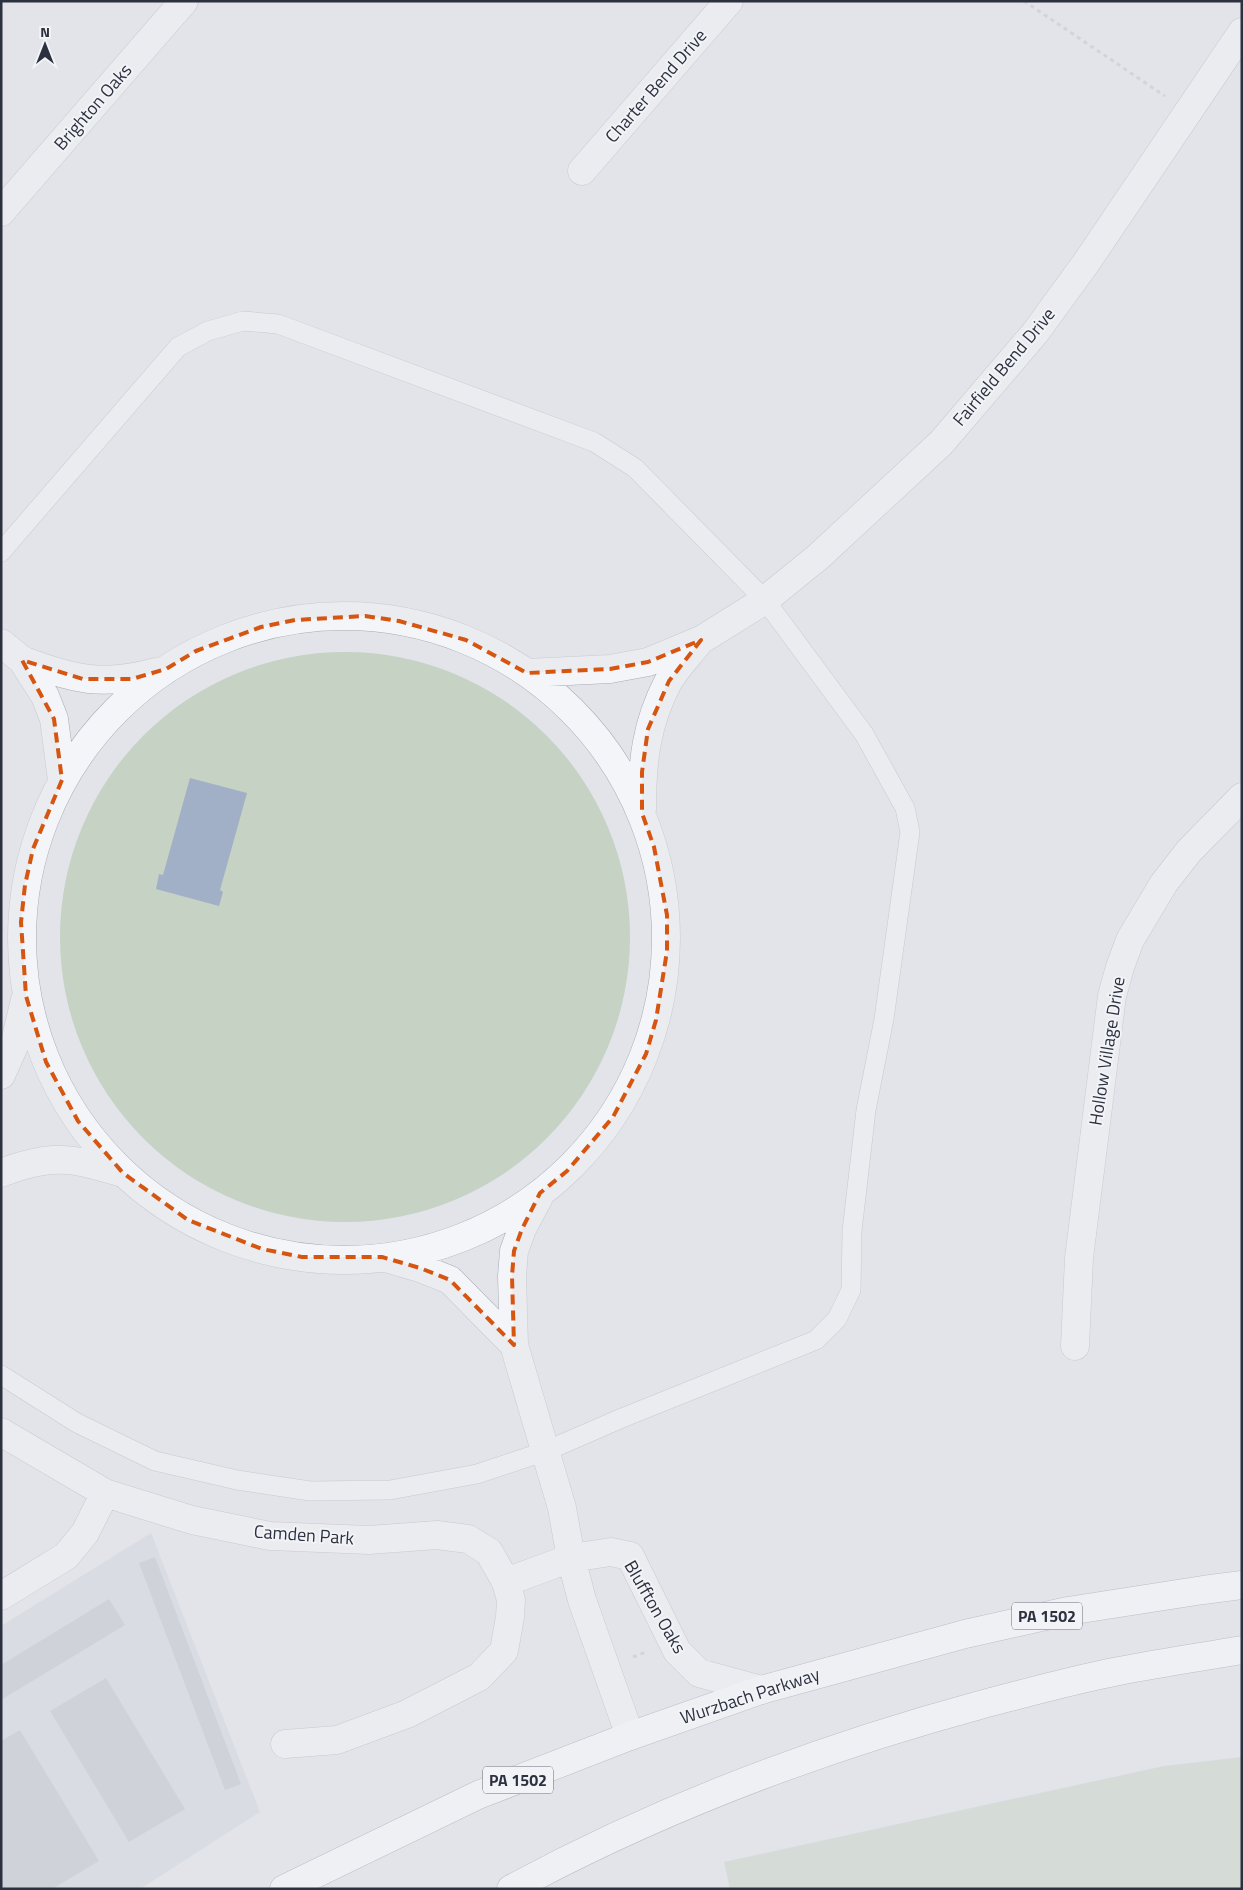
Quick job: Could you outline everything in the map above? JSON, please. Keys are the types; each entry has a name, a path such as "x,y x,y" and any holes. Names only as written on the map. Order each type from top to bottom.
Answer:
{"highway":[{"name":"Wurzbach Parkway","path":"284,1889 478,1795 630,1736 761,1690 937,1641 1012,1624 1077,1610 1242,1585"},
{"path":"511,1889 665,1814 795,1762 916,1722 1118,1671 1242,1650"}],"street":[{"name":"Brighton Oaks","path":"1,212 184,1"},
{"name":"Charter Bend Drive","path":"582,171 729,1"},
{"name":"Fairfield Bend Drive","path":"527,673 610,670 648,662 701,640 765,600 818,557 941,442 1035,334 1086,264 1242,32"},
{"name":"Fairfield Bend Drive","path":"364,616 433,628 497,654 527,673 563,701 595,734 621,772 642,813 654,846 662,880 667,916 664,986 646,1054 631,1086 613,1117 567,1171 512,1213 481,1229 449,1242 416,1251 382,1257 342,1259 302,1257 253,1246 225,1237 188,1220 154,1198 123,1173 100,1148 60,1092 34,1029 26,996 21,922 25,885 33,849 46,814 62,780 83,748 108,718 136,692 166,669 196,652 228,638 261,627 304,619 364,616"},
{"name":"Fairfield Bend Drive","path":"642,813 642,772 648,729 669,681 701,640"},
{"path":"1,643 22,660 59,674 83,679 132,679 166,669"},
{"path":"22,660 45,696 54,719 62,780"},
{"name":"Hollow Village Drive","path":"1075,1346 1080,1248 1112,996 1120,967 1130,940 1164,882 1189,851 1242,797"},
{"name":"Fairfield Bend Drive","path":"1,1074 14,1046 26,996"},
{"name":"Fairfield Bend Drive","path":"1,1173 24,1164 53,1158 82,1161 123,1173"},
{"path":"540,1193 522,1229 514,1251 512,1276 514,1345 562,1508 582,1600 630,1736"},
{"path":"382,1257 420,1268 450,1280 514,1345"},
{"name":"Camden Park","path":"1,1432 105,1493 192,1520 270,1536 368,1540 437,1535 468,1539 489,1552 506,1582 511,1600 510,1617 504,1651 479,1676 407,1714 337,1740 285,1744"},
{"path":"1,1596 66,1556 85,1533 105,1493"},
{"name":"Bluffton Oaks","path":"572,1558 611,1552 630,1556 677,1651 699,1674 761,1690"},
{"path":"506,1582 572,1558"}],"lane":[{"path":"1,552 178,347 208,331 243,321 278,324 594,442 635,468 765,600 864,734 905,808 910,832 884,1019 866,1110 852,1231 851,1290 837,1319 816,1340 622,1418 548,1459 390,1490 310,1491 255,1483 155,1462 78,1423 1,1375"}],"path":[{"path":"1024,1 1188,112"},
{"path":"631,1658 654,1649"}],"highlighted area":[{"path":"365,616 399,621 466,640 527,673 610,669 648,662 701,640 669,681 648,729 642,772 642,813 654,847 667,915 667,951 656,1020 646,1054 613,1117 567,1171 540,1193 522,1229 514,1251 512,1276 514,1345 450,1280 420,1268 382,1257 302,1257 262,1249 188,1220 123,1173 78,1121 46,1062 26,996 21,922 25,885 33,849 62,780 54,719 22,660 83,679 132,679 166,669 196,651 261,627 295,620"}],"shaded area":[{"path":"151,1533 260,1812 140,1889 1,1889 1,1626"}],"green space":[{"path":"345,652 401,657 428,664 454,674 503,700 547,735 582,779 608,828 618,854 625,881 630,937 625,993 618,1020 608,1046 582,1095 547,1139 503,1174 454,1200 428,1210 401,1217 345,1222 289,1217 262,1210 236,1200 187,1174 143,1139 108,1095 82,1046 72,1020 65,993 60,937 65,881 72,854 82,828 108,779 143,735 187,700 236,674 262,664 289,657"},
{"path":"1242,1757 1242,1889 730,1889 724,1862 1164,1766"}],"water":[{"path":"190,778 247,793 220,890 223,892 219,906 156,889 159,874 163,875"}],"building":[{"path":"155,1557 241,1784 225,1790 139,1563"},
{"path":"109,1599 125,1625 1,1700 1,1665"},
{"path":"106,1678 185,1809 129,1842 50,1711"},
{"path":"20,1730 99,1861 52,1889 1,1889 1,1741"}]}
